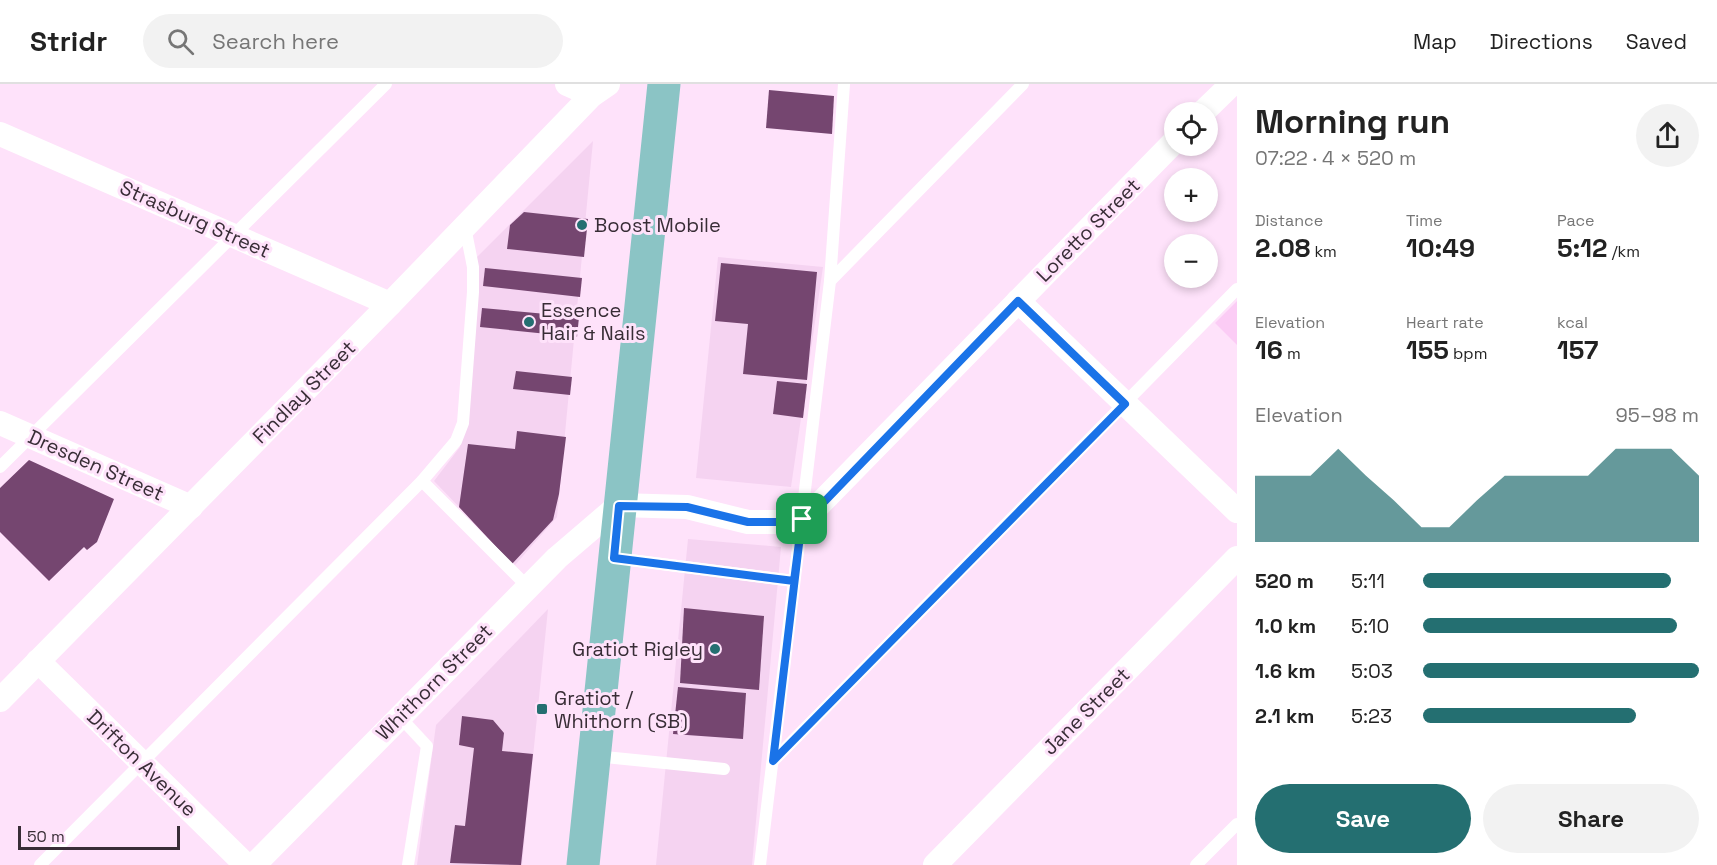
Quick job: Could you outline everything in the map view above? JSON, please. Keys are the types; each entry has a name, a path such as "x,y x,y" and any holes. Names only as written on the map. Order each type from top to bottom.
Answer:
{"main road":[{"path":"583,865 664,84"}],"street":[{"path":"567,84 600,89"},
{"path":"1213,102 1232,84"},
{"name":"Findlay Street","path":"0,700 600,89"},
{"name":"Strasburg Street","path":"0,134 390,304"},
{"name":"Loretto Street","path":"802,519 825,501 1164,152"},
{"path":"1018,301 1237,512"},
{"name":"Dresden Street","path":"0,423 191,507"},
{"path":"619,506 687,507 748,522 795,522 802,519"},
{"name":"Whithorn Street","path":"255,865 557,558 619,506"},
{"name":"Jane Street","path":"935,865 1237,558"},
{"name":"Drifton Avenue","path":"38,661 246,865"}],"lane":[{"path":"0,467 386,84"},
{"path":"760,865 830,281 844,84"},
{"path":"830,281 1023,84"},
{"path":"40,865 422,482 456,441 462,423 473,292 472,267 465,227"},
{"path":"773,761 1237,289"},
{"path":"422,482 528,587"},
{"path":"614,558 794,581"},
{"path":"400,717 428,746 408,865"},
{"path":"594,755 724,769"},
{"path":"1196,865 1237,824"}],"shaded area":[{"path":"593,141 557,517 515,565 434,481 460,447 477,257"},
{"path":"718,257 823,267 791,487 696,478"},
{"path":"1237,301 1237,345 1215,323"},
{"path":"688,539 781,547 752,865 656,865"},
{"path":"548,609 522,865 417,865 436,725"}],"building":[{"path":"769,90 834,96 832,134 766,128"},
{"path":"524,212 588,219 584,257 507,249 510,225"},
{"path":"721,263 817,272 807,380 743,374 748,324 715,321"},
{"path":"485,268 582,278 580,297 483,286"},
{"name":"Essence Hair & Nails","path":"482,308 579,317 577,337 480,327"},
{"path":"516,371 572,377 570,395 513,389"},
{"path":"777,381 807,384 803,418 773,414"},
{"path":"517,431 566,437 559,494 553,520 512,564 459,507 468,444 515,449"},
{"path":"29,460 114,499 97,542 87,550 84,547 49,581 0,532 0,488"},
{"path":"684,608 764,616 759,690 680,683"},
{"path":"678,687 746,693 743,739 673,734"},
{"path":"462,716 493,720 504,733 502,751 533,754 521,865 450,863 455,825 465,826 474,748 459,745"}],"place":[{"name":"Boost Mobile","path":"582,225"},
{"name":"Essence Hair & Nails","path":"529,322"},
{"name":"Gratiot Rigley","path":"715,649"},
{"name":"Gratiot / Whithorn (SB)","path":"542,709"}],"route":[{"path":"802,519 773,761 1125,404 1018,301 825,501 802,519 794,581 614,558 619,506 687,507 748,522 795,522 802,519"}]}
